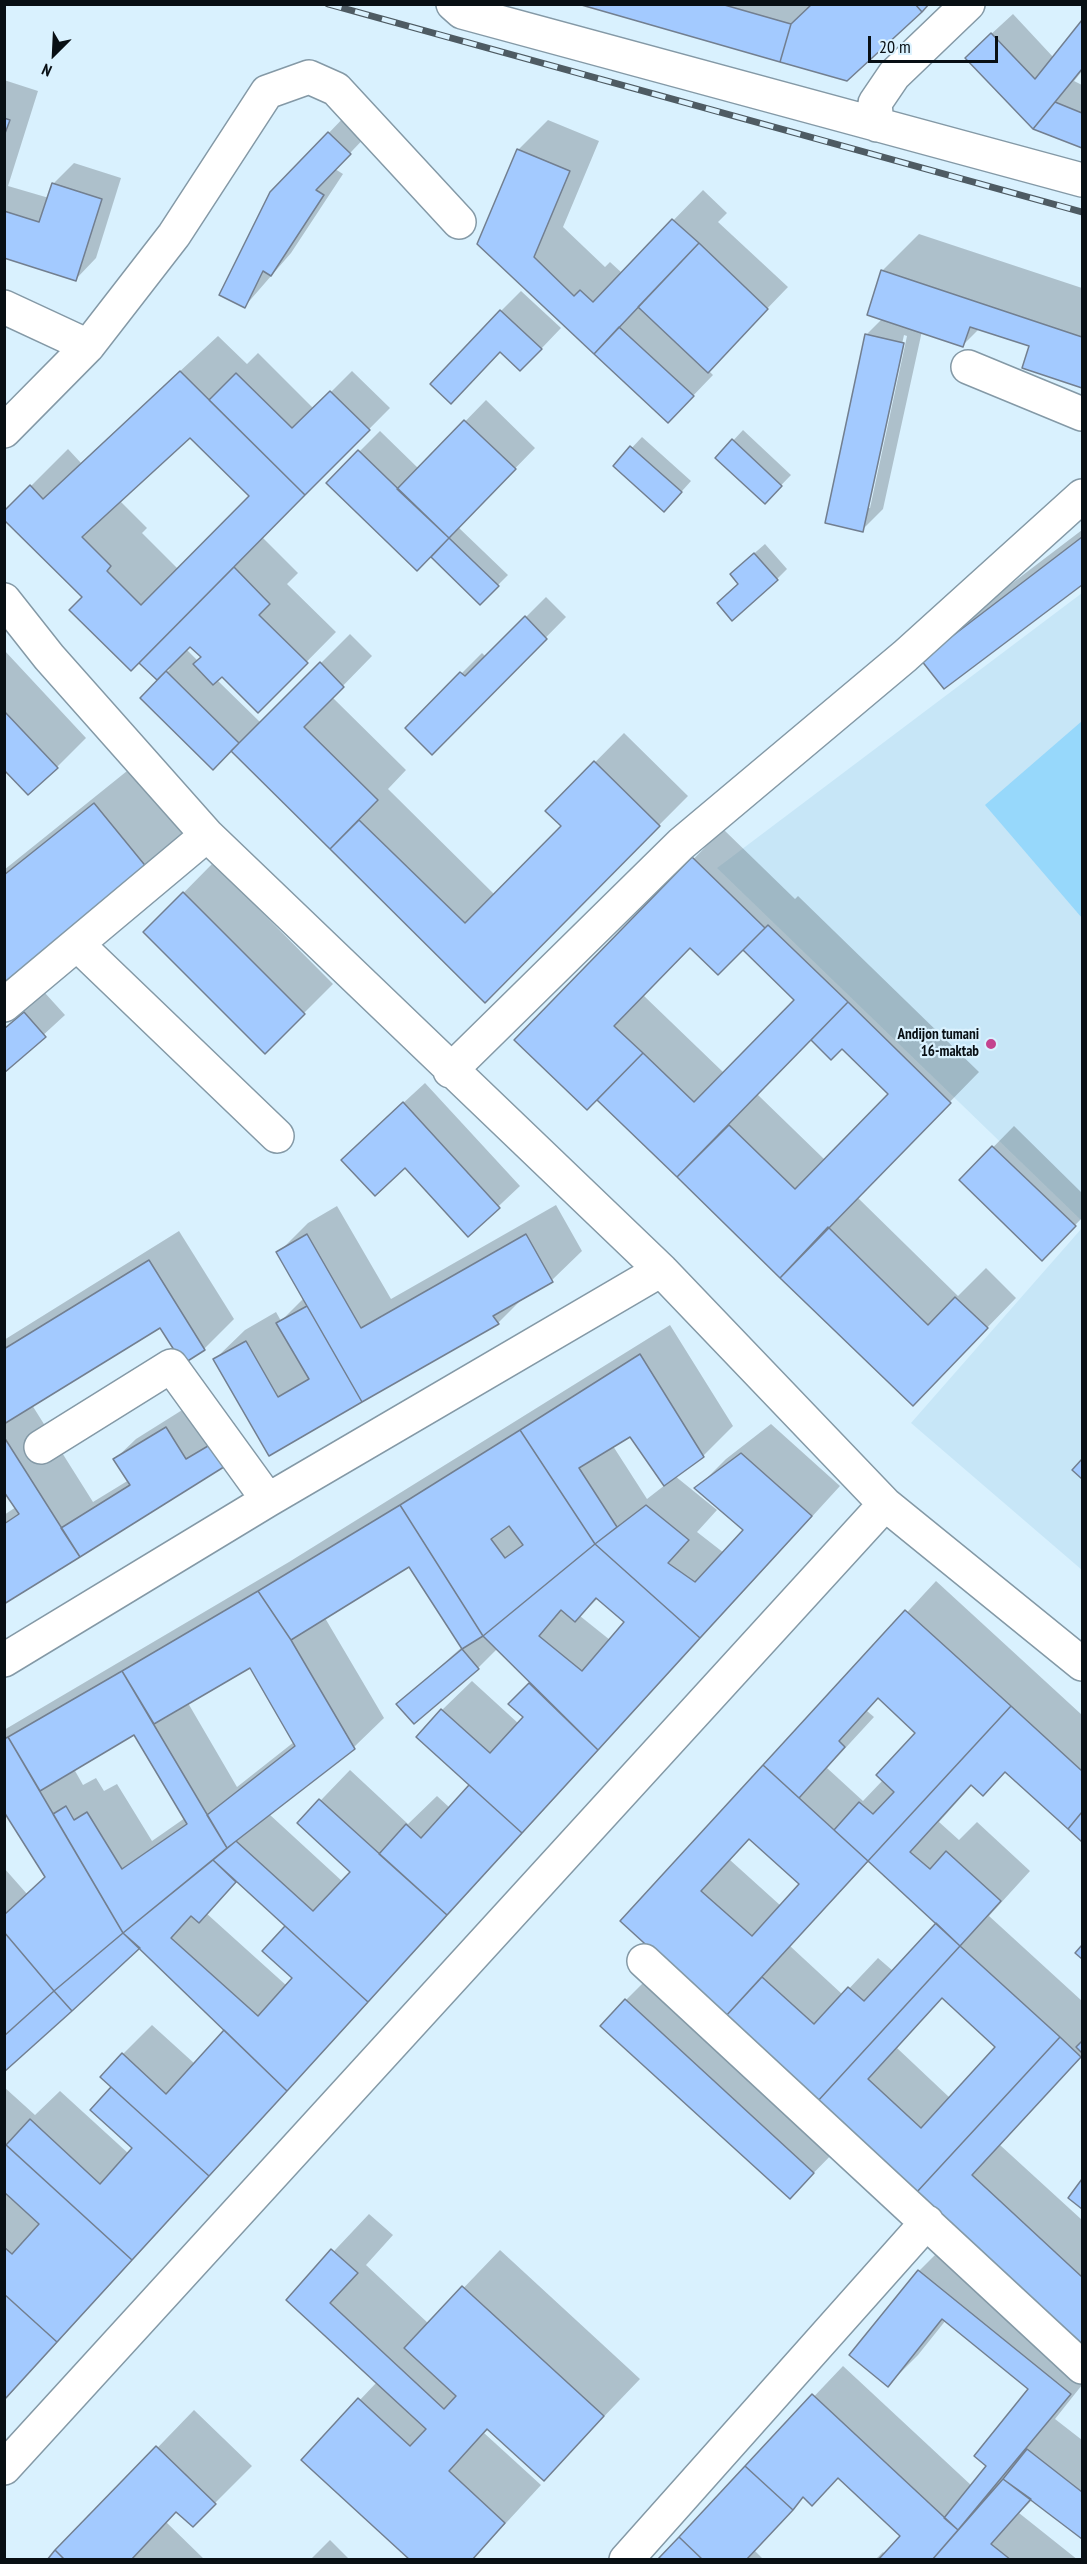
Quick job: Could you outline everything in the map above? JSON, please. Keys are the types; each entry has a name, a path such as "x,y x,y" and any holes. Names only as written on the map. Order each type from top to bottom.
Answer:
{"street":[{"path":"453,4 462,12 1083,180"},
{"path":"877,125 875,103 894,75 968,4"},
{"path":"4,431 88,346 174,235 267,93 309,77 336,89 459,222"},
{"path":"4,307 88,346"},
{"path":"968,367 1083,414"},
{"path":"450,1071 681,844 905,656 1083,496"},
{"path":"4,600 50,657 207,835 450,1071 661,1270 885,1504 1083,1664"},
{"path":"4,1005 207,835"},
{"path":"77,944 277,1136"},
{"path":"4,1660 268,1500 661,1270"},
{"path":"41,1447 171,1366 268,1500"},
{"path":"4,2468 885,1504"},
{"path":"644,1960 1083,2367"},
{"path":"626,2559 927,2222"}],"shaded area":[{"name":"Andijon tumani 16-maktab","path":"1082,593 1082,1221 717,868"},
{"path":"1082,721 1082,918 985,805"},
{"path":"1082,1228 1082,1570 911,1423"}],"building":[{"path":"578,4 721,4 791,24 780,62"},
{"path":"812,4 915,4 922,12 847,81 780,62 791,24"},
{"path":"915,4 929,4 922,12"},
{"path":"1082,20 1082,69 1033,129 965,58 991,33 1035,79"},
{"path":"1055,102 1082,113 1082,148 1033,129"},
{"path":"4,118 10,120 4,136"},
{"path":"328,132 351,154 316,190 324,195 271,276 263,271 245,308 219,295 270,192"},
{"path":"517,149 570,171 534,257 574,296 580,290 593,302 672,219 699,243 594,354 477,244"},
{"path":"52,183 102,199 76,281 4,258 4,211 39,222"},
{"path":"699,243 768,309 708,373 638,307"},
{"path":"881,270 1082,337 1082,388 1022,368 1029,346 970,327 963,347 867,315"},
{"path":"500,310 542,349 520,371 500,352 451,404 430,384"},
{"path":"619,327 694,396 668,423 594,354"},
{"path":"865,334 904,343 863,532 825,523"},
{"path":"180,371 305,495 131,671 69,610 82,597 4,520 4,511 30,485 43,499","holes":["190,438 249,496 141,605 107,571 111,566 82,537"]},
{"path":"236,373 292,428 330,391 370,430 305,495 209,400"},
{"path":"464,420 516,469 449,538 397,489"},
{"path":"732,439 782,486 765,504 715,458"},
{"path":"630,446 682,492 664,512 613,466"},
{"path":"358,450 449,538 417,571 326,483"},
{"path":"1082,537 1082,585 944,689 921,660"},
{"path":"449,538 499,586 480,605 431,557"},
{"path":"754,553 778,580 732,621 717,603 738,584 730,574"},
{"path":"234,567 270,604 259,615 308,663 258,713 222,677 213,685 193,664 201,657 190,647 157,680 139,663"},
{"path":"525,616 547,639 432,755 405,728 460,672 465,676"},
{"path":"320,662 344,687 304,727 378,800 330,849 231,751"},
{"path":"166,671 239,743 213,770 140,698"},
{"path":"4,711 58,768 28,795 4,770"},
{"path":"594,761 660,826 485,1003 330,849 359,820 465,923 561,826 545,811"},
{"path":"94,803 148,869 4,985 4,875"},
{"path":"692,857 765,928 718,975 690,948 614,1026 643,1053 587,1110 514,1040"},
{"path":"183,892 305,1014 265,1054 143,932"},
{"path":"768,925 848,1002 677,1177 597,1100 643,1053 694,1102 794,1000 743,950"},
{"path":"848,1002 951,1103 780,1278 677,1177 729,1125 795,1189 888,1094 842,1049 831,1060 811,1040"},
{"path":"24,1012 46,1037 4,1073 4,1029"},
{"path":"403,1102 500,1208 468,1237 405,1168 375,1196 341,1160"},
{"path":"992,1146 1076,1226 1042,1261 959,1180"},
{"path":"828,1227 928,1325 955,1297 988,1328 913,1406 780,1278"},
{"path":"307,1234 361,1328 526,1234 553,1282 493,1316 499,1324 362,1402 276,1252"},
{"path":"149,1260 205,1350 183,1364 160,1328 4,1424 4,1349"},
{"path":"307,1306 362,1402 269,1456 213,1359 246,1341 278,1397 309,1379 276,1323"},
{"path":"640,1354 704,1457 664,1486 630,1437 579,1468 617,1527 595,1544 520,1430"},
{"path":"166,1427 186,1459 213,1443 227,1465 80,1557 61,1528 130,1485 113,1459"},
{"path":"520,1430 595,1544 483,1636 400,1505","holes":["509,1526 523,1545 505,1558 491,1539"]},
{"path":"4,1437 80,1557 4,1604 4,1524 19,1514 4,1492"},
{"path":"741,1453 812,1516 700,1638 595,1544 646,1505 689,1540 668,1563 695,1582 743,1530 694,1488"},
{"path":"1082,1459 1082,1479 1072,1470"},
{"path":"400,1505 483,1636 462,1649 409,1567 291,1640 258,1591"},
{"path":"595,1544 700,1638 598,1750 483,1636","holes":["596,1598 624,1622 582,1671 539,1636 561,1610 575,1622"]},
{"path":"258,1591 291,1640 355,1749 227,1848 207,1815 295,1746 250,1668 154,1724 122,1671"},
{"path":"905,1610 1011,1706 868,1861 834,1830 859,1802 873,1814 894,1792 876,1775 915,1733 878,1698 839,1741 845,1747 799,1798 763,1765"},
{"path":"462,1649 479,1669 414,1724 396,1704"},
{"path":"122,1671 227,1848 123,1933 53,1814 66,1806 74,1820 87,1812 122,1869 187,1824 134,1735 40,1791 8,1737"},
{"path":"529,1683 598,1750 522,1833 416,1737 441,1709 490,1753 523,1717 508,1704"},
{"path":"1011,1706 1082,1771 1082,1812 1068,1829 1005,1772 983,1796 971,1785 910,1852 930,1869 946,1851 1001,1901 960,1946 868,1861"},
{"path":"8,1737 123,1933 54,1991 4,1932 4,1915 45,1877 4,1812 4,1739"},
{"path":"763,1765 868,1861 725,2017 620,1921","holes":["749,1839 799,1884 752,1936 701,1891"]},
{"path":"469,1785 522,1833 447,1915 379,1854 406,1824 421,1838"},
{"path":"319,1799 447,1915 368,2002 213,1860 236,1841 313,1911 350,1872 297,1823"},
{"path":"1082,1812 1082,1842 1068,1829"},
{"path":"213,1860 236,1882 199,1923 191,1916 171,1938 258,2016 292,1978 262,1951 285,1926 368,2002 287,2091 123,1933"},
{"path":"936,1923 960,1946 817,2102 725,2017 762,1977 814,2024 848,1987 864,2001"},
{"path":"4,1932 54,1991 4,2036"},
{"path":"123,1933 140,1948 72,2011 54,1991"},
{"path":"1082,1945 1082,1959 1075,1953"},
{"path":"960,1946 1060,2037 916,2193 817,2102","holes":["942,1998 995,2047 921,2128 868,2079"]},
{"path":"54,1991 72,2011 4,2072 4,2036"},
{"path":"625,1999 814,2173 790,2199 600,2026"},
{"path":"224,2030 287,2091 209,2176 100,2077 122,2053 166,2094"},
{"path":"1060,2037 1081,2057 972,2175 1082,2277 1082,2344 916,2193"},
{"path":"1082,2041 1082,2053 1076,2047"},
{"path":"111,2087 209,2176 132,2260 6,2145 30,2119 100,2184 132,2148 90,2110"},
{"path":"4,2143 132,2260 57,2342 4,2294 4,2247 12,2254 39,2224 4,2192"},
{"path":"1082,2179 1082,2209 1068,2198"},
{"path":"331,2249 358,2273 330,2303 444,2409 456,2396 404,2348 462,2286 604,2416 544,2481 487,2429 449,2471 505,2523 472,2560 410,2560 301,2460 358,2398 410,2446 426,2429 286,2300"},
{"path":"918,2270 1071,2394 958,2530 944,2518 986,2466 974,2456 1028,2389 942,2319 888,2387 849,2355"},
{"path":"4,2294 57,2342 4,2400"},
{"path":"812,2394 958,2530 932,2560 878,2560 900,2536 838,2478 812,2506 803,2497 793,2510 745,2466"},
{"path":"156,2446 216,2504 193,2527 176,2512 131,2560 65,2560 55,2550"},
{"path":"1027,2449 1082,2492 1082,2539 1003,2479"},
{"path":"745,2466 793,2510 746,2560 703,2560 679,2537"},
{"path":"1003,2479 1031,2499 991,2544 1011,2560 932,2560"},
{"path":"679,2537 703,2560 657,2560"},
{"path":"55,2550 65,2560 47,2560"}],"railway":[{"path":"328,4 1082,212"}],"place":[{"name":"Andijon tumani 16-maktab","path":"991,1044"}]}
